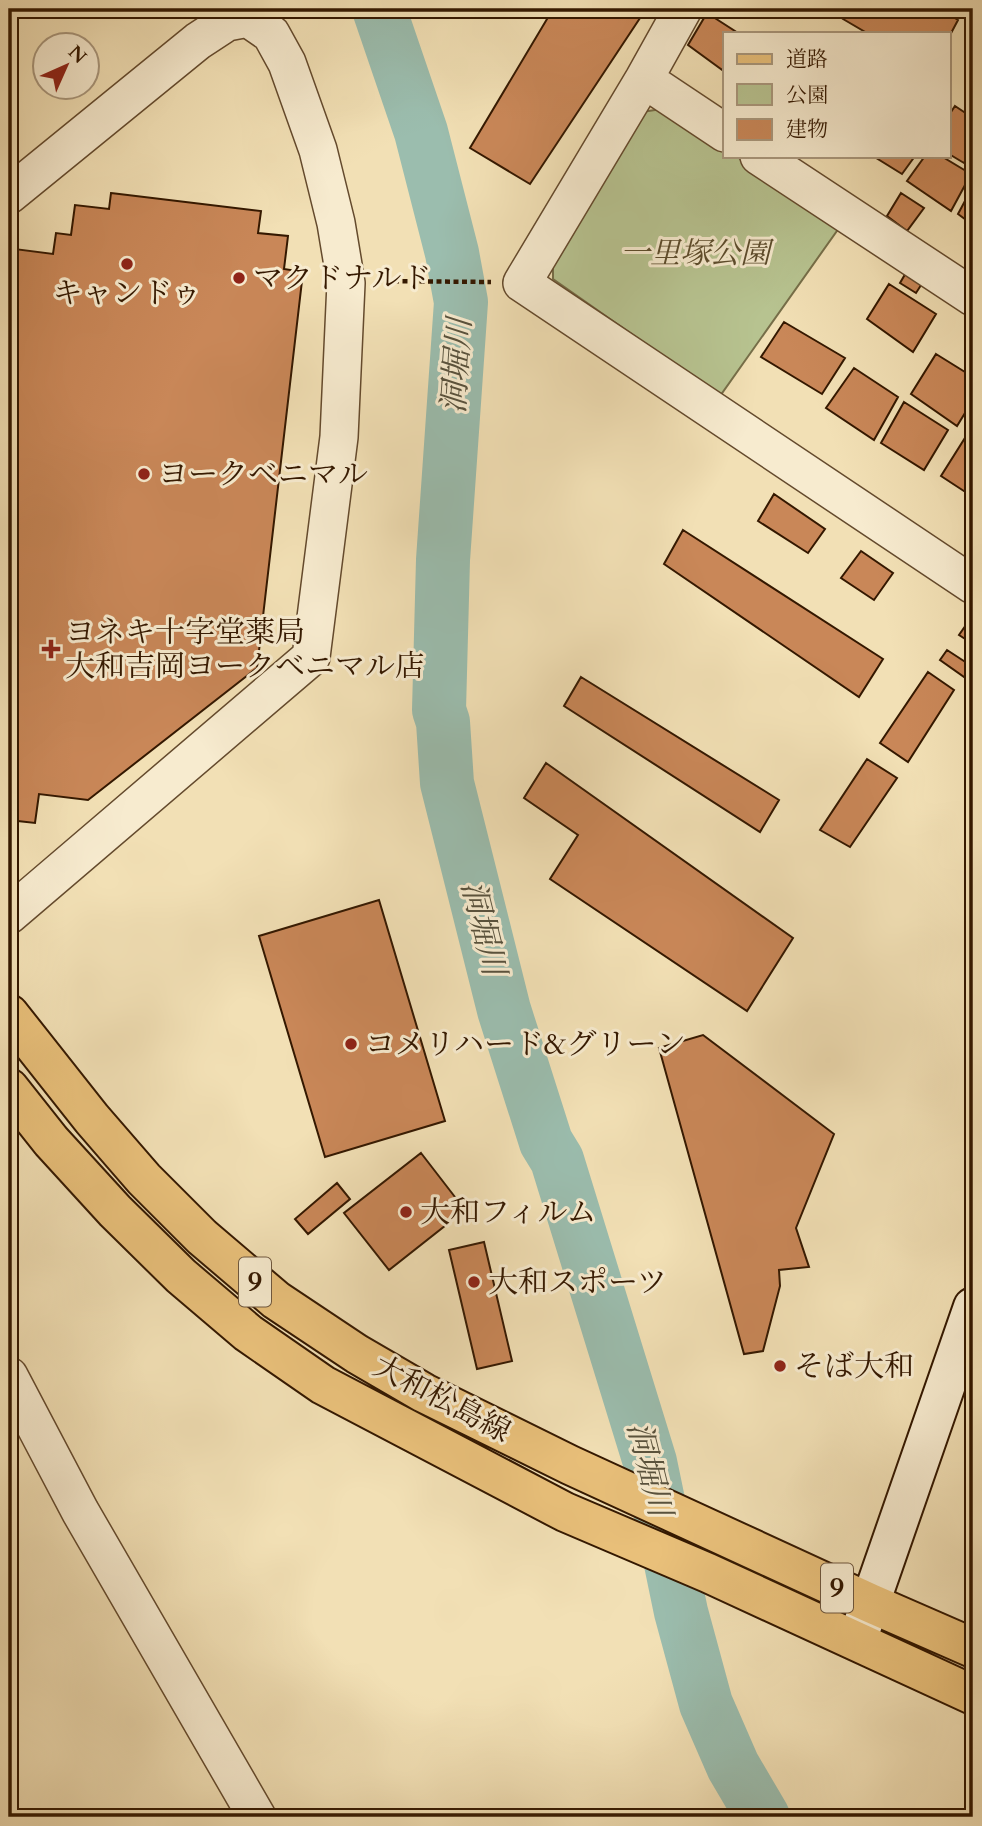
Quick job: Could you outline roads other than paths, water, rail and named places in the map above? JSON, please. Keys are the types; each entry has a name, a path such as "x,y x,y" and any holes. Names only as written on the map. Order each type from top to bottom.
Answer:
{"main road":[{"name":"大和松島線","path":"9,1014 144,1179 202,1237 276,1300 357,1354 424,1393 570,1465 973,1648"},
{"name":"大和松島線","path":"9,1088 51,1140 115,1211 181,1276 248,1333 323,1385 565,1512 708,1573 973,1695"}],"street":[{"path":"682,9 644,79 522,283 973,585"},
{"path":"9,195 198,41 227,22 248,18 271,34 292,74 318,150 336,223 356,282 311,657 9,915"},
{"path":"644,79 723,132"},
{"path":"763,158 973,297"},
{"path":"856,1643 973,1307"},
{"path":"9,1376 80,1511 257,1817"}],"waterway":[{"name":"洞堀川","path":"379,9 421,132 452,253 461,302 443,560 439,710 443,722 447,783 504,1010 546,1142 557,1160 650,1462 681,1612 706,1704 733,1766 763,1817"}],"place":[{"name":"キャンドゥ","path":"127,264"},
{"name":"マクドナルド","path":"239,278"},
{"name":"ヨークベニマル","path":"144,474"},
{"name":"ヨネキ十字堂薬局 大和吉岡ヨークベニマル店","path":"51,649"},
{"name":"コメリハード&グリーン","path":"351,1044"},
{"name":"大和フィルム","path":"406,1212"},
{"name":"大和スポーツ","path":"474,1282"},
{"name":"そば大和","path":"780,1366"}],"park label":[{"name":"一里塚公園","path":"695,253"}]}
